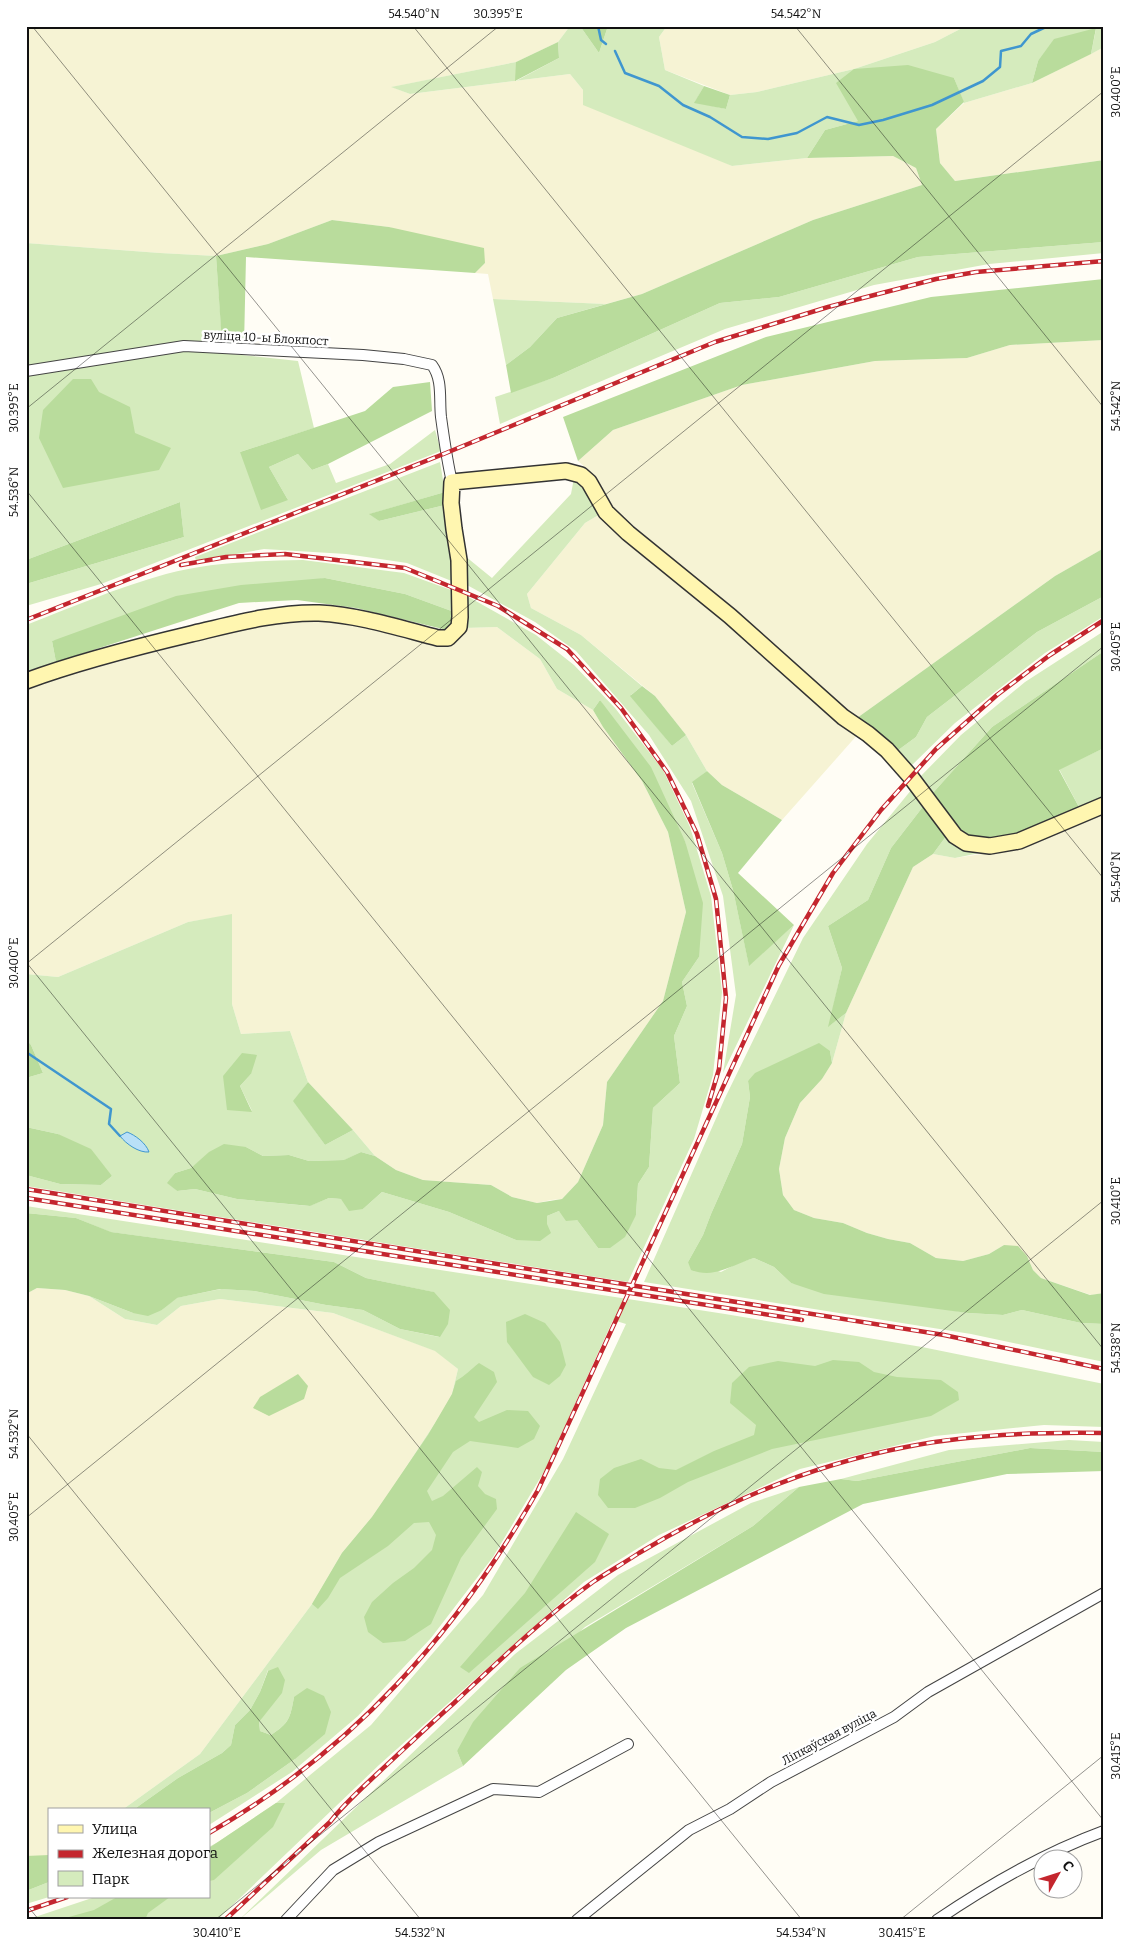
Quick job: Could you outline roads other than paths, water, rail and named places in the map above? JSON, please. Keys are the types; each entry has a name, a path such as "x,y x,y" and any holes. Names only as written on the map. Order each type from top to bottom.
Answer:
{"street":[{"name":"вуліца 10-ы Блокпост","path":"26,371 184,346 363,355 404,359 432,365 438,372 440,384 439,401 452,482"},
{"path":"26,681 94,658 268,617 294,614 320,613 354,617 438,638 448,638 459,627 460,617 459,560 451,503 452,482 566,471 581,475 589,482 606,512 628,533 730,616 843,717 887,750 910,776 954,836 966,842 990,846 1019,841 1104,806"},
{"name":"Ліпкаўская вуліца","path":"578,1920 689,1830 730,1809 771,1782 894,1717 936,1687 1104,1593"},
{"path":"286,1920 334,1870 379,1842 493,1789 539,1792 628,1744"},
{"path":"937,1920 983,1889 1018,1869 1104,1831"}],"water":[{"path":"127,1132 140,1140 149,1152 137,1149 126,1142 120,1136"}],"waterway":[{"path":"598,26 601,40 606,44"},
{"path":"615,51 625,73 659,86 683,105 710,117 742,137 768,139 797,133 827,117 859,125 883,120 932,105 983,81 1000,67 1001,51 1021,46 1031,34 1048,26"},
{"path":"26,1052 111,1109 109,1124 120,1136"}],"railway":[{"path":"26,620 446,453 715,342 828,307 936,279 976,272 1104,261"},
{"path":"181,565 226,557 285,554 405,568 498,606 567,649 621,708 667,772 697,834 716,899 726,998 719,1069 708,1106"},
{"path":"210,1832 261,1800 310,1765 355,1726 397,1684 436,1640 472,1593 506,1543 538,1490 779,965 833,873 881,810 936,749 997,695 1050,655 1104,620"},
{"path":"26,1189 944,1335 1104,1369"},
{"path":"26,1198 802,1320"},
{"path":"225,1920 330,1822 365,1785 539,1625 593,1582 670,1535 735,1502 768,1488 836,1464 871,1455 955,1439 1029,1434 1104,1433"},
{"path":"26,1911 64,1898"}]}
